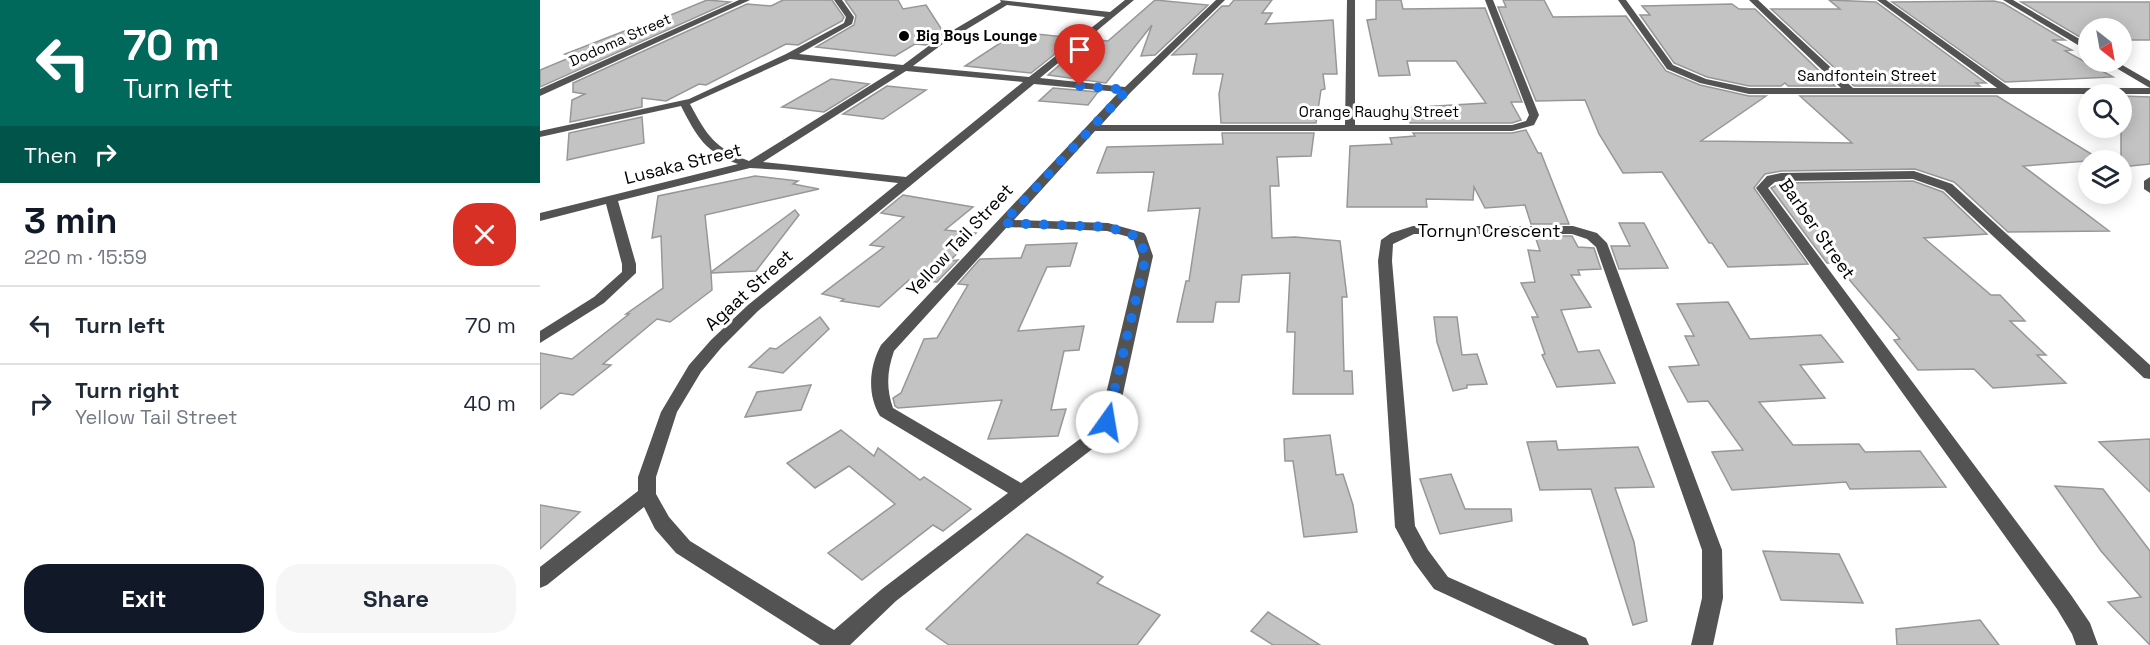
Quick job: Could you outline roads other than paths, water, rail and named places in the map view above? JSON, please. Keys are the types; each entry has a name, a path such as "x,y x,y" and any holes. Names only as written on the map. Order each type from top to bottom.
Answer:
{"street":[{"name":"Dodoma Street","path":"540,93 746,0"},
{"path":"540,134 685,104 708,96 848,24 850,18 838,0"},
{"name":"Agaat Street","path":"647,494 647,477 669,412 695,369 716,344 753,308 1130,0"},
{"name":"Yellow Tail Street","path":"1022,492 886,412 878,392 878,370 887,349 1003,223 1127,90 1221,0"},
{"path":"1350,127 1351,0"},
{"name":"Orange Raughy Street","path":"1094,128 1512,128 1530,123 1534,115 1489,0"},
{"name":"Sandfontein Street","path":"1622,0 1670,67 1725,87 1749,91 2150,91"},
{"path":"1753,0 1850,91"},
{"path":"1881,0 2008,91"},
{"path":"2007,0 2078,42"},
{"path":"685,104 706,144 723,155 750,165 1005,1 1113,15"},
{"path":"789,56 1127,90"},
{"path":"2128,72 2150,85"},
{"name":"Lusaka Street","path":"540,217 750,165 785,166 908,180"},
{"name":"Barber Street","path":"2087,645 2082,630 2064,602 1762,188 1771,179 1781,177 1914,175 1948,187 2150,374"},
{"path":"2150,181 2150,189"},
{"path":"540,338 604,296 629,273 629,264 611,200"},
{"path":"540,579 647,494 662,523 683,547 835,644 889,595 1094,438 1107,422 1146,256 1138,237 1108,227 1003,223"},
{"name":"Tornyn Crescent","path":"1578,645 1441,583 1421,556 1406,527 1385,261 1386,243 1396,236 1413,230 1573,230 1592,236 1602,246 1712,549 1714,575 1707,631 1702,645"}],"place":[{"name":"Big Boys Lounge","path":"904,36"}]}
